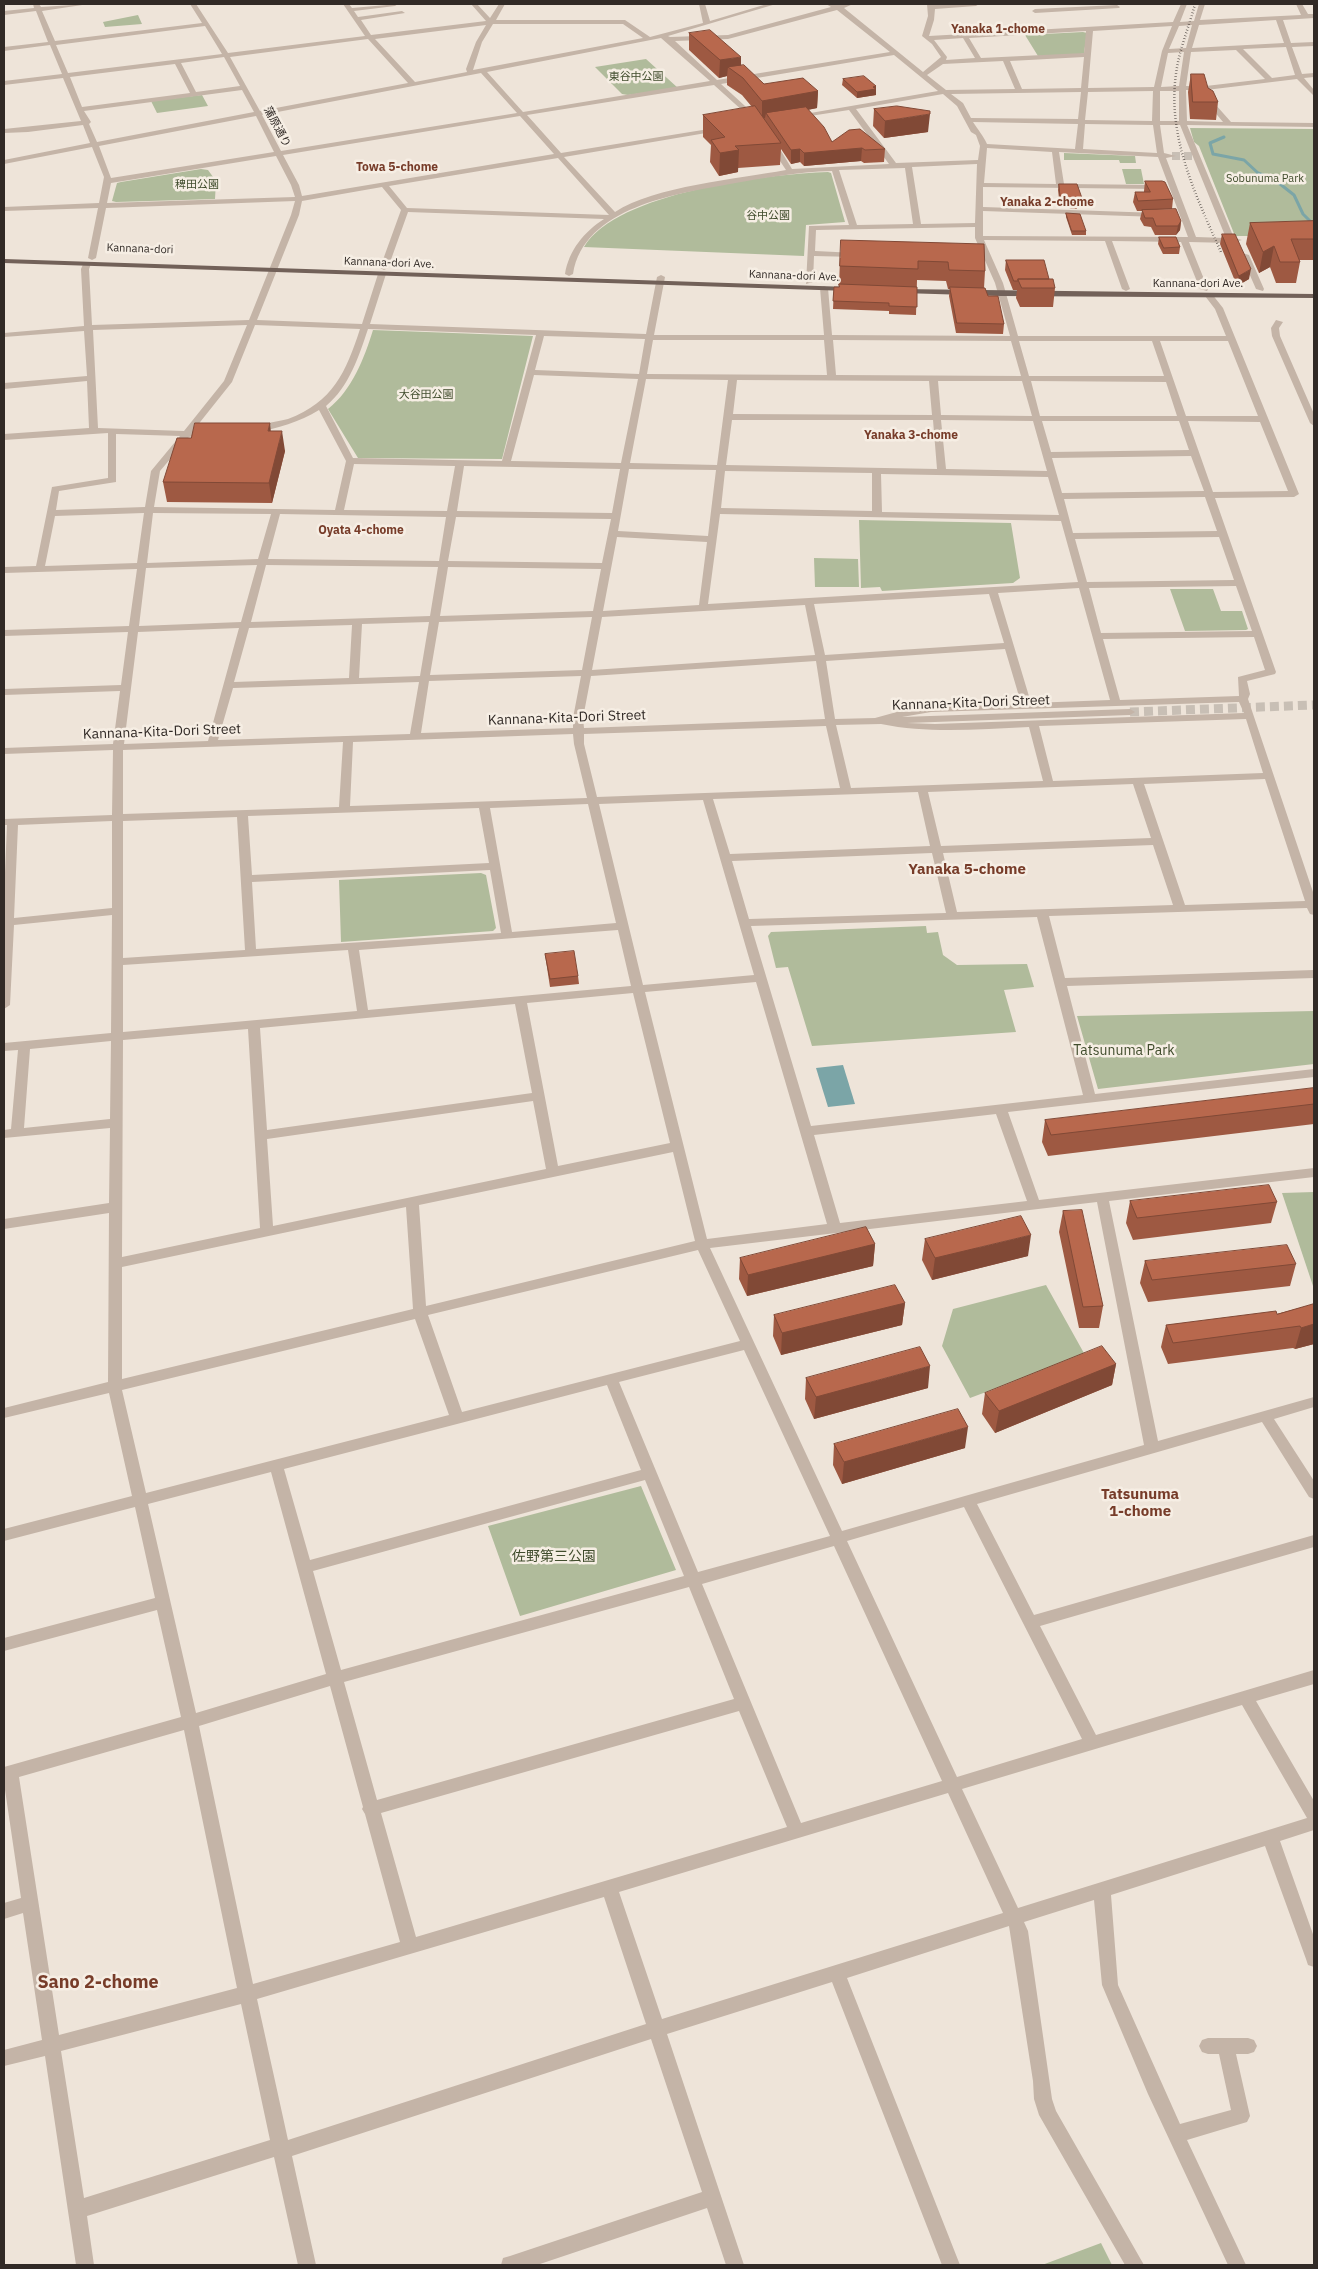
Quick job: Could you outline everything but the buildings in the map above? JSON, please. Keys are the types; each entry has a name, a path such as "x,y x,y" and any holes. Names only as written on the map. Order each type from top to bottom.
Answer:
{"main road":[{"name":"Kannana-dori","path":"4,254 26,259 274,267"},
{"path":"4,262 26,259"},
{"name":"Kannana-dori Ave.","path":"274,267 383,271 661,280 809,282 860,287 824,288 661,280 569,274 383,271"},
{"name":"Kannana-dori Ave.","path":"893,288 1001,291 1206,292 1260,289 1314,290"},
{"name":"Kannana-dori Ave.","path":"1001,291 1126,289 1314,296"}],"street":[{"path":"4,14 46,6 86,4"},
{"name":"蒲原通り","path":"192,4 226,55 295,185 299,199"},
{"path":"348,7 395,4"},
{"path":"474,4 494,22"},
{"path":"502,4 478,67 612,216"},
{"path":"471,72 469,68 478,42 494,22 507,12 510,4"},
{"path":"702,4 707,24"},
{"path":"4,162 96,146 412,83 649,39 773,4"},
{"path":"829,4 838,7 960,104 975,132 979,134 984,146 980,162 979,238 1001,291 1116,703"},
{"path":"668,39 728,37 850,4"},
{"path":"924,74 941,62 944,57 925,36 931,20 931,6 976,4"},
{"path":"1029,4 1052,32"},
{"path":"1184,4 1165,51 1157,90 1156,124 1166,155 1198,236 1203,238"},
{"path":"1202,4 1188,51 1182,89 1183,124 1194,156 1234,240 1260,289"},
{"path":"1299,4 1306,17"},
{"path":"46,6 66,75 96,124"},
{"path":"38,7 68,58"},
{"path":"348,7 368,37 386,53 412,83"},
{"path":"1040,17 1121,10 1131,27"},
{"path":"356,19 402,13"},
{"path":"927,38 1314,16"},
{"path":"1279,18 1300,78 1314,94"},
{"path":"4,83 494,22 625,22 649,39"},
{"path":"4,49 207,24"},
{"path":"1079,150 1090,29"},
{"path":"661,35 668,39 757,122"},
{"path":"965,36 979,60"},
{"path":"1165,51 1314,44"},
{"path":"1238,48 1271,81"},
{"path":"109,180 897,53"},
{"path":"941,62 1087,55"},
{"path":"1006,59 1018,91"},
{"path":"177,61 194,94"},
{"path":"71,66 80,89"},
{"path":"792,117 945,92 1206,88 1314,75"},
{"path":"85,106 243,88"},
{"path":"1206,88 1212,104 1230,125"},
{"path":"85,106 86,122 109,180 89,261 84,269 94,430"},
{"path":"851,107 894,166"},
{"path":"969,120 1314,126"},
{"path":"748,124 766,121"},
{"path":"4,131 28,130 86,122"},
{"path":"4,210 299,199 728,127"},
{"path":"96,146 102,141 99,132"},
{"path":"766,136 790,171"},
{"path":"984,146 1166,155"},
{"path":"1055,149 1060,185"},
{"path":"1058,496 1294,494 1219,308 1210,300 1206,292 1189,241 1183,214 1172,187 1166,155"},
{"path":"569,274 571,262 581,243 612,216 639,203 675,192 790,171 980,162"},
{"path":"908,166 917,226"},
{"path":"835,168 853,226"},
{"path":"384,184 405,210 612,216"},
{"path":"980,185 1172,187"},
{"path":"299,199 295,215 228,382 154,475 132,629 118,747 115,1388 164,1602 247,1994 307,2265"},
{"path":"980,209 1118,215 1165,214"},
{"path":"247,431 280,424 321,405 339,386 365,327 405,210"},
{"path":"1174,214 1183,214"},
{"path":"809,282 812,228 979,225"},
{"path":"979,238 1189,241 1251,239"},
{"path":"1108,240 1126,289"},
{"path":"811,253 870,255"},
{"path":"978,259 988,259"},
{"path":"661,280 586,673 577,731 638,989 702,1244 1020,1931 1043,2099 1048,2115 1135,2265"},
{"path":"824,288 832,378"},
{"path":"4,335 87,328 252,322 650,337 1232,339"},
{"path":"1279,322 1275,328 1276,336 1310,405 1314,423"},
{"path":"506,463 541,333"},
{"path":"744,923 1180,908 1313,907 1243,699 1245,694 1242,679 1271,672 1155,339"},
{"path":"530,372 733,377 1169,379"},
{"path":"703,608 733,377"},
{"path":"4,386 90,378"},
{"path":"933,378 942,473"},
{"path":"321,405 350,461 339,512"},
{"path":"728,417 1263,419"},
{"path":"4,438 94,430 204,434"},
{"path":"40,569 55,489 113,480 112,430"},
{"path":"1046,455 1195,453"},
{"path":"350,461 1052,474"},
{"path":"415,737 460,462"},
{"path":"876,471 877,514"},
{"path":"50,513 149,510 617,516"},
{"path":"716,511 1064,518"},
{"path":"212,744 276,512"},
{"path":"614,534 712,539"},
{"path":"1069,536 1222,534"},
{"path":"4,570 262,562 607,566"},
{"path":"4,634 597,614 1083,585 1241,583"},
{"path":"993,591 1027,706"},
{"path":"809,602 821,658 830,721 846,791"},
{"path":"354,681 358,622"},
{"path":"1097,636 1258,634"},
{"path":"228,685 586,673 1010,646"},
{"path":"4,692 125,688"},
{"path":"878,720 904,713 931,709 1243,699"},
{"name":"Kannana-Kita-Dori Street","path":"4,750 1130,712"},
{"path":"878,720 907,726 935,727 1250,716"},
{"path":"1033,724 1049,784"},
{"path":"344,809 348,739"},
{"path":"4,1005 8,922 8,822 1270,776"},
{"path":"1137,780 1180,908"},
{"path":"922,788 952,915"},
{"path":"707,796 835,1228"},
{"path":"484,804 507,936"},
{"path":"242,813 251,953"},
{"path":"724,858 1156,841"},
{"path":"247,879 494,866"},
{"path":"8,922 116,911"},
{"path":"1042,913 1090,1099"},
{"path":"116,962 507,936 623,926"},
{"path":"353,946 364,1014"},
{"path":"1061,982 1314,974"},
{"path":"4,1047 760,978"},
{"path":"520,1000 553,1173"},
{"path":"254,1024 267,1232"},
{"path":"17,1133 24,1045"},
{"path":"806,1131 1314,1073"},
{"path":"261,1135 538,1096"},
{"path":"1001,1110 1035,1205"},
{"path":"4,1134 117,1123"},
{"path":"116,1264 678,1146"},
{"path":"4,1413 421,1314 702,1244 1314,1172"},
{"path":"1102,1197 1152,1448"},
{"path":"412,1202 418,1301 438,1370 457,1418"},
{"path":"4,1224 117,1207"},
{"path":"4,1535 747,1344"},
{"path":"611,1379 797,1833"},
{"path":"85,2265 52,2045 7,1773 190,1722 334,1678 694,1580 1314,1402"},
{"path":"1265,1416 1314,1493"},
{"path":"276,1464 370,1809 410,1947"},
{"path":"305,1567 651,1473"},
{"path":"968,1501 1092,1743"},
{"path":"1031,1622 1314,1541"},
{"path":"4,1645 164,1602"},
{"path":"4,2058 247,1994 410,1947 797,1833 1314,1677"},
{"path":"1246,1698 1314,1815"},
{"path":"370,1809 745,1703"},
{"path":"76,2210 281,2148 1314,1823"},
{"path":"1270,1837 1314,1959"},
{"path":"609,1887 735,2265"},
{"path":"1102,1891 1110,1985 1237,2265"},
{"path":"4,1911 29,1904"},
{"path":"837,1974 951,2265"},
{"path":"1208,2046 1248,2046"},
{"path":"1176,2134 1241,2116 1226,2046"},
{"path":"510,2265 713,2197"}],"green space":[{"path":"138,15 142,24 105,27 103,22"},
{"path":"1087,33 1084,53 1081,54 1038,56 1025,35"},
{"name":"東谷中公園","path":"646,59 678,88 628,95 622,94 595,67"},
{"path":"202,95 208,106 157,113 151,101"},
{"name":"Sobunuma Park","path":"1190,128 1314,129 1314,238 1235,236 1199,146 1194,142"},
{"path":"1064,153 1135,156 1136,163 1120,163 1119,160 1064,160"},
{"name":"稗田公園","path":"201,169 208,170 216,181 215,199 112,201 117,183"},
{"path":"1122,169 1141,169 1144,184 1126,184"},
{"name":"谷中公園","path":"831,173 845,222 806,225 804,256 584,247 601,228 628,212 660,200 733,182"},
{"name":"大谷田公園","path":"373,330 533,336 502,459 358,458 328,409 344,393 356,373 366,352"},
{"path":"859,520 1011,523 1020,578 1013,583 882,591 880,587 861,588"},
{"path":"814,558 858,559 859,587 815,587"},
{"path":"1170,589 1213,589 1221,611 1242,611 1248,629 1185,631"},
{"path":"481,873 486,875 496,928 493,931 341,942 339,880"},
{"path":"926,926 927,933 938,932 943,955 957,965 1027,964 1034,987 1004,990 1016,1032 812,1046 788,967 776,968 768,936 771,932"},
{"name":"Tatsunuma Park","path":"1314,1011 1314,1064 1098,1089 1077,1016"},
{"path":"1314,1192 1314,1289 1282,1193"},
{"path":"1046,1285 1085,1355 970,1398 942,1346 953,1309"},
{"name":"佐野第三公園","path":"641,1486 676,1570 520,1616 488,1526"},
{"path":"1101,2243 1112,2265 1042,2265"}],"water":[{"path":"843,1065 855,1104 828,1107 816,1068"}],"waterway":[{"path":"1224,137 1210,143 1213,154 1244,160 1258,173 1275,180 1294,195 1303,214 1314,225"}],"tunnel":[{"path":"1172,156 1192,156"},
{"path":"1130,712 1314,705"}],"railway":[{"path":"1195,4 1177,65 1174,97 1176,121 1180,143 1193,188 1221,252"}],"district":[{"name":"Yanaka 1-chome","path":"998,30"},
{"name":"Towa 5-chome","path":"397,168"},
{"name":"Yanaka 2-chome","path":"1047,203"},
{"name":"Yanaka 3-chome","path":"911,436"},
{"name":"Oyata 4-chome","path":"361,531"},
{"name":"Yanaka 5-chome","path":"967,870"},
{"name":"Tatsunuma 1-chome","path":"1140,1504"},
{"name":"Sano 2-chome","path":"98,1983"}]}
